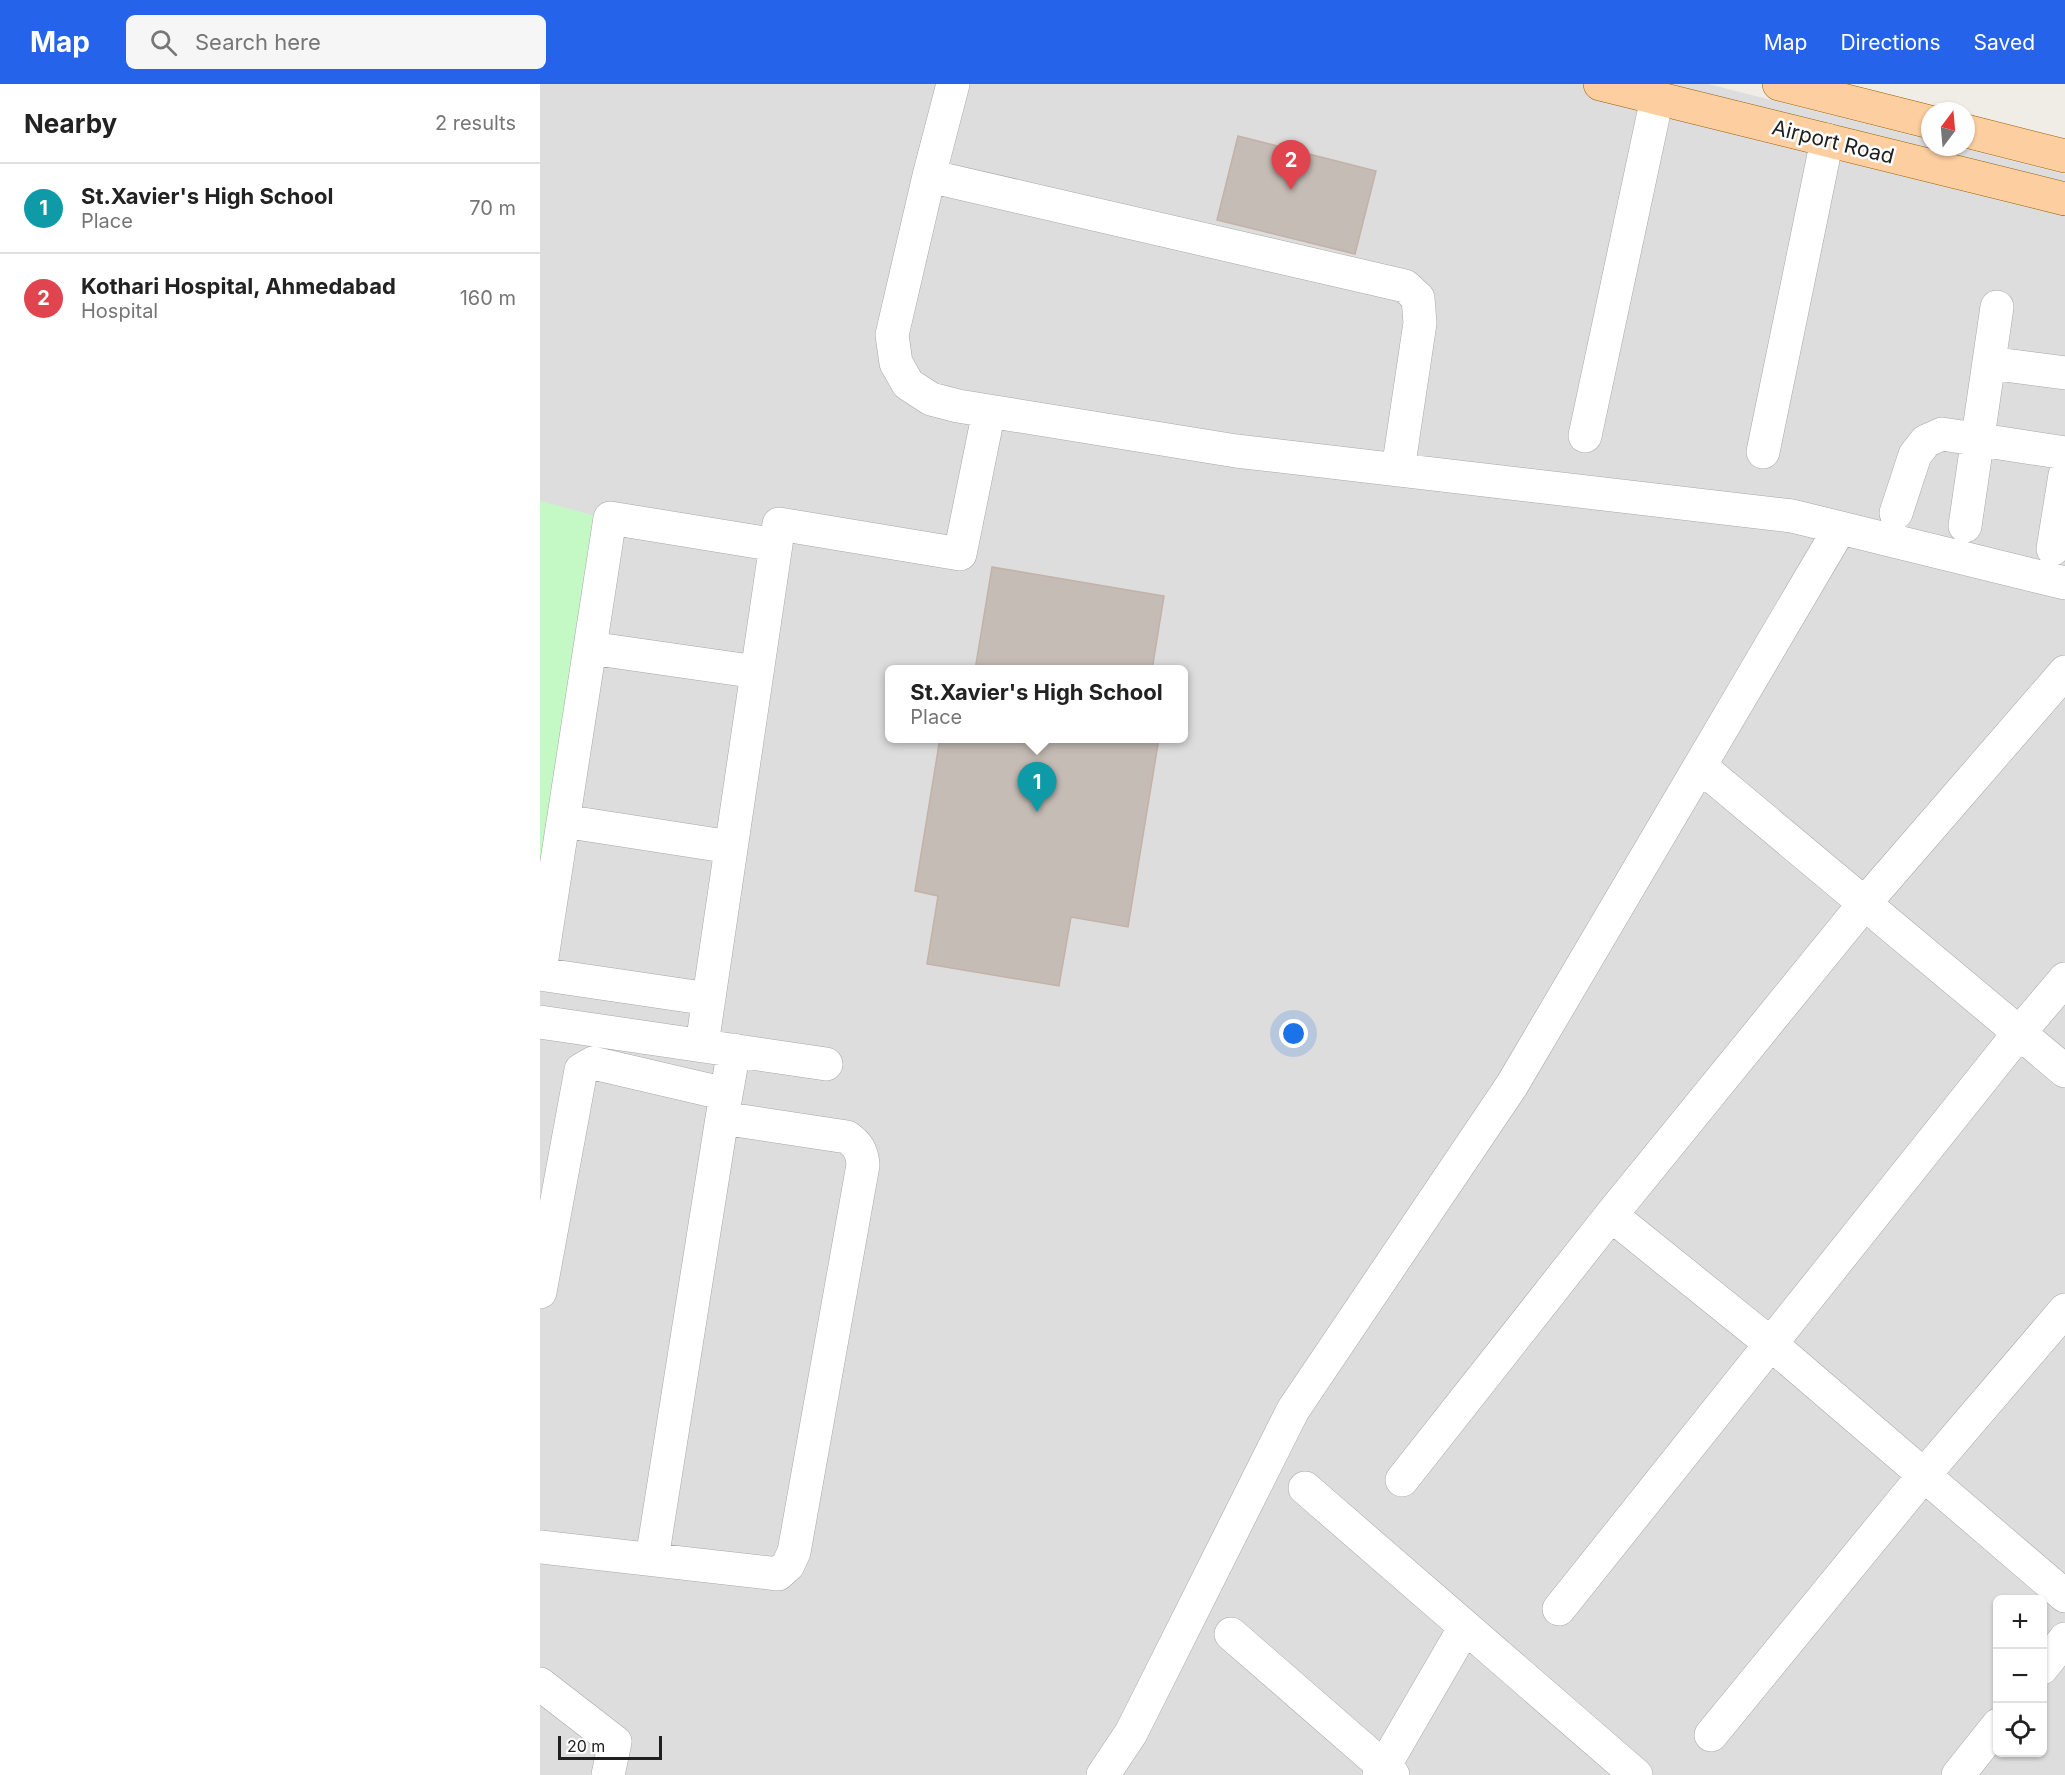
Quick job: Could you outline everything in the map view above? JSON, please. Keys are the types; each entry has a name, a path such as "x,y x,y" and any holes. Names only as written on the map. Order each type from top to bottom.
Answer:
{"main road":[{"name":"Airport Road","path":"1600,84 2065,199"},
{"name":"Airport Road","path":"1779,84 1921,120"},
{"path":"1975,133 2065,156"}],"street":[{"path":"953,84 892,335 896,363 908,384 931,399 989,411 1236,451 1792,516 2065,583"},
{"path":"1585,436 1657,98"},
{"path":"1762,452 1827,140"},
{"path":"929,176 1406,286 1418,298 1420,323 1398,470"},
{"path":"1965,526 1997,307"},
{"path":"1989,363 2065,373"},
{"path":"702,1045 779,524 960,554 989,411"},
{"path":"1896,513 1915,455 1926,441 1942,434 2065,453"},
{"path":"2053,549 2065,475"},
{"path":"709,999 540,973 610,518 776,545"},
{"path":"1103,1775 1131,1733 1293,1410 1512,1085 1840,528"},
{"path":"590,648 757,672"},
{"path":"1402,1480 1611,1215 1864,904 2065,672"},
{"path":"1700,766 2065,1071"},
{"path":"563,821 731,847"},
{"path":"1559,1609 2019,1033 2065,979"},
{"path":"540,1022 826,1064"},
{"path":"652,1559 734,1050"},
{"path":"540,1292 581,1070 593,1063 724,1106 847,1137 863,1154 863,1165 795,1552 788,1565 778,1574 540,1547"},
{"path":"1611,1215 1771,1344 2065,1596"},
{"path":"1711,1735 1924,1475 2065,1310"},
{"path":"1305,1488 1636,1775"},
{"path":"1231,1634 1385,1772 1465,1627"},
{"path":"2047,1663 2065,1639"},
{"path":"540,1684 615,1742 608,1775"},
{"path":"1958,1775 1993,1731"}],"shaded area":[{"path":"540,84 1708,84 1921,138 1921,156 1975,156 1975,151 2065,174 2065,1775 540,1775"}],"green space":[{"path":"540,501 596,516 540,927"}],"building":[{"path":"1238,136 1376,171 1355,254 1217,220"},
{"path":"992,567 1164,596 1153,665 976,665"},
{"path":"939,743 1158,743 1128,927 1071,917 1059,986 927,964 938,896 915,891"}],"place":[{"name":"Kothari Hospital, Ahmedabad","path":"1291,190"},
{"name":"St.Xavier's High School","path":"1037,812"}]}
